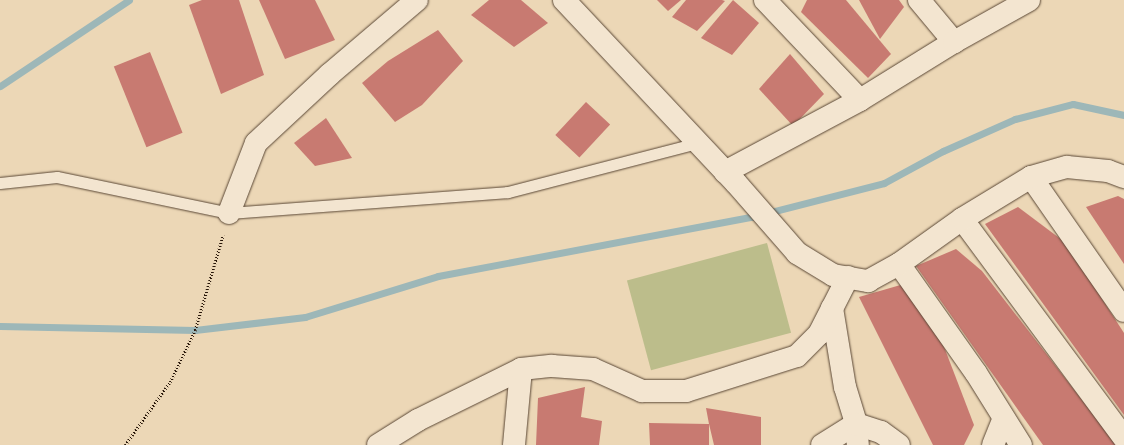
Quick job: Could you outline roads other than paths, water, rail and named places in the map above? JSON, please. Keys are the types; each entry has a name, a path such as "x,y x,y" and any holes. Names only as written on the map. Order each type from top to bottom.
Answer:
{"street":[{"path":"229,213 256,143 330,74 417,0"},
{"path":"564,0 730,178 797,253 833,275 868,281 899,264 962,219 1031,177 1068,166 1108,171 1124,177"},
{"path":"765,0 860,100"},
{"path":"919,0 954,42"},
{"path":"730,178 954,42 1029,0"},
{"path":"1031,177 1124,311"},
{"path":"962,219 1124,438"},
{"path":"899,264 976,373 1021,445"},
{"path":"378,445 418,420 522,369 552,366 593,369 642,391 686,391 797,356 819,334 848,277"},
{"path":"832,308 844,387 856,424 858,445"},
{"path":"514,445 522,369"},
{"path":"993,445 1004,418"},
{"path":"822,445 856,424 881,432 899,445"}],"lane":[{"path":"0,183 57,177 229,213 508,192 697,143"}],"waterway":[{"path":"0,86 129,0"},
{"path":"0,326 195,330 305,317 438,276 751,217 884,183 943,151 1015,119 1073,104 1124,115"}]}
